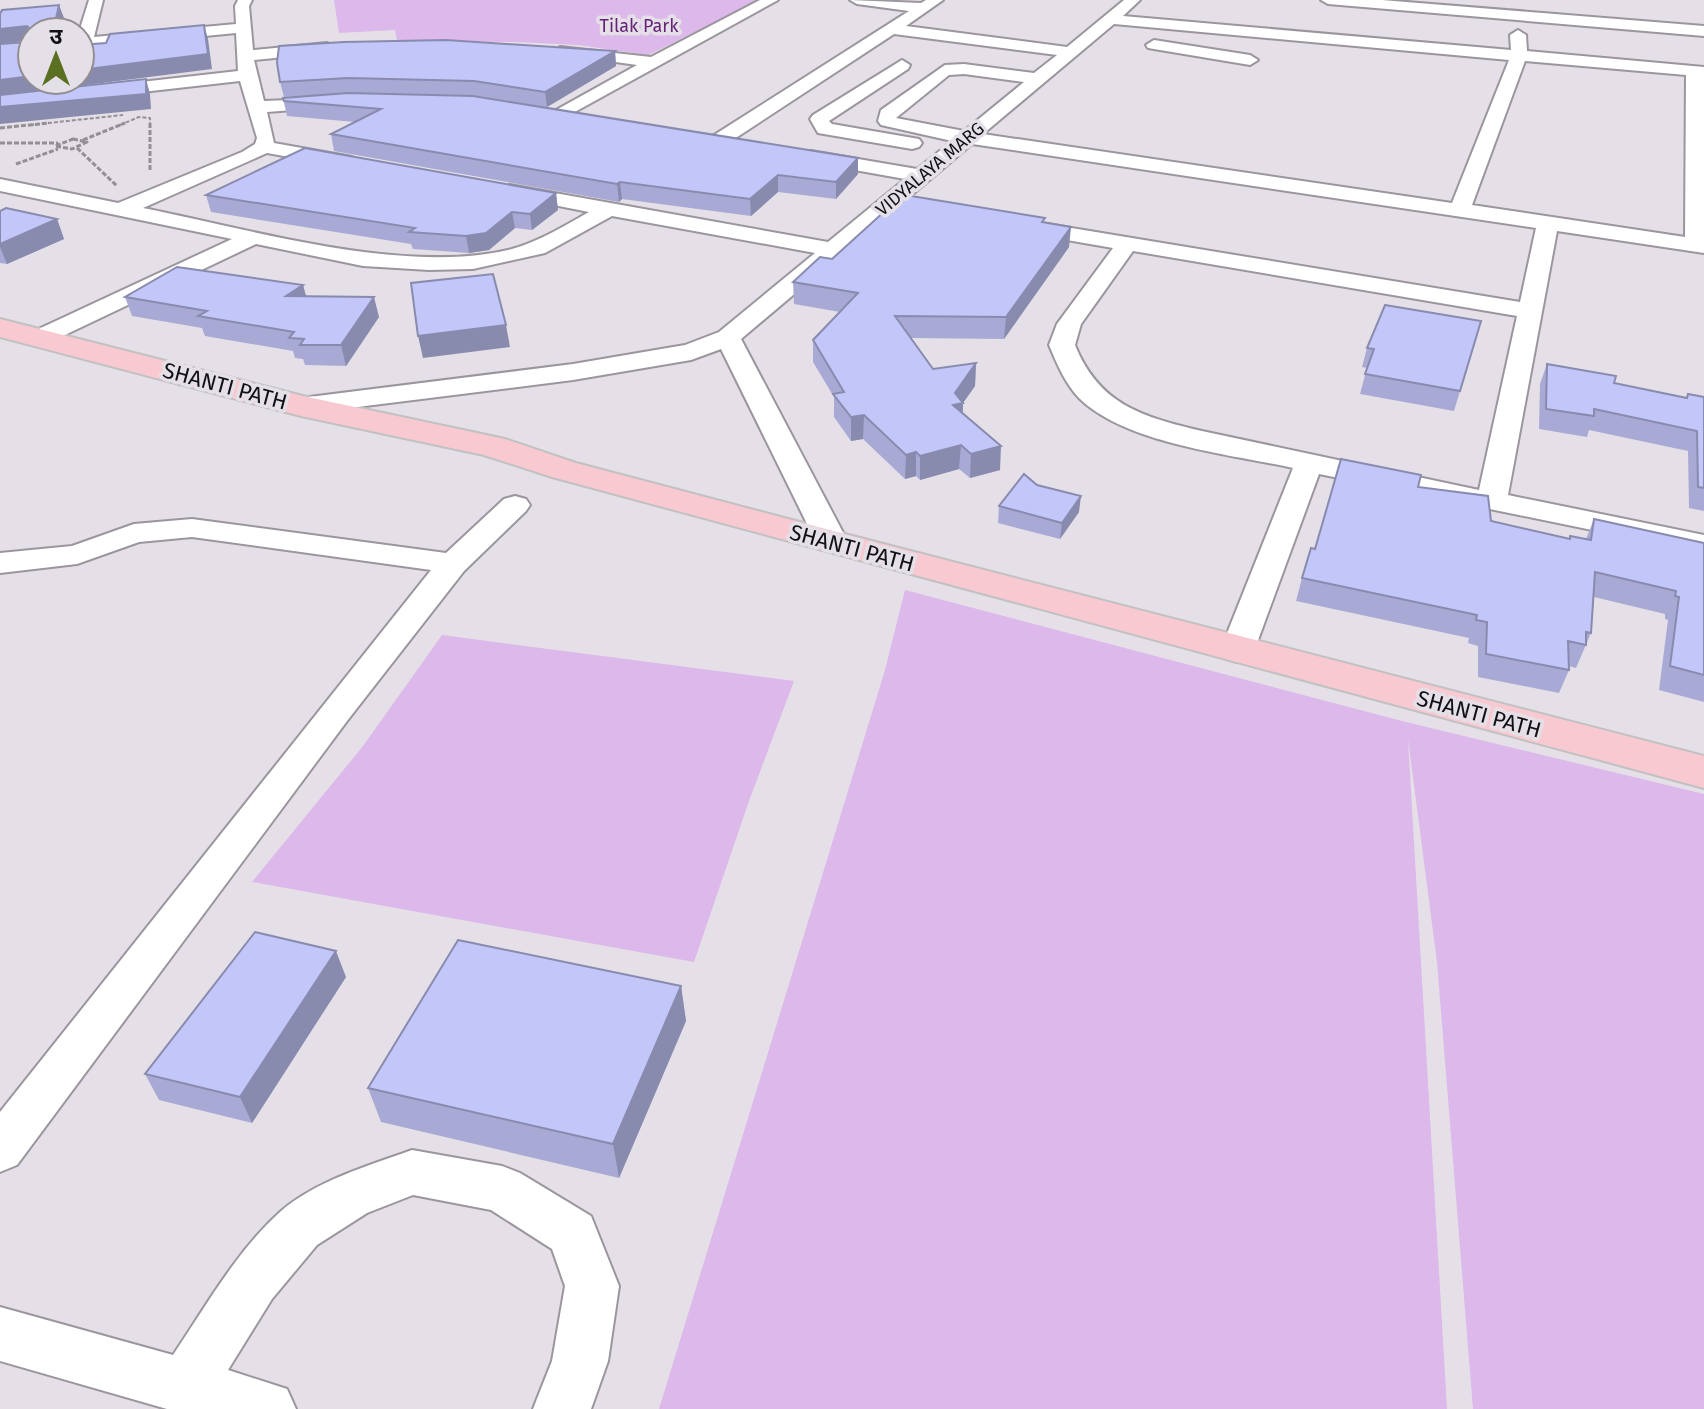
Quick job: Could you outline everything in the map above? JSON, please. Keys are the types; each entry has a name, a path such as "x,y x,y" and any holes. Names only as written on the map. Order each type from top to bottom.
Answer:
{"main road":[{"name":"SHANTI PATH","path":"0,328 301,406 493,446 579,474 1237,651 1704,772"}],"street":[{"path":"245,0 242,28 246,65 266,138 264,147"},
{"path":"585,120 549,114 771,0"},
{"path":"857,0 929,4"},
{"name":"VIDYALAYA MARG","path":"301,406 587,370 691,352 728,337 1038,79 1102,30 1133,0"},
{"path":"1328,0 1517,8 1704,31"},
{"path":"748,146 711,140 929,4"},
{"path":"1460,210 1519,56 1517,8"},
{"path":"96,42 242,28"},
{"path":"890,29 1071,52"},
{"path":"902,65 819,119 821,125 825,129 961,143 1460,210 1700,246 1699,72 1519,56 1102,30"},
{"path":"1102,30 1142,32 1145,36 1140,43 1250,60"},
{"path":"0,103 346,47"},
{"path":"546,49 650,62"},
{"path":"961,143 895,125 887,121 887,114 945,70 964,69 1038,79"},
{"path":"258,107 351,101"},
{"path":"119,210 264,147 358,164"},
{"path":"793,154 922,176"},
{"path":"5,176 119,210 363,259 409,264 496,258 535,249 562,237 608,209"},
{"path":"483,186 833,250"},
{"path":"889,203 920,208"},
{"path":"995,221 1530,311"},
{"path":"1492,500 1548,223"},
{"path":"39,338 253,237"},
{"path":"1128,243 1069,324 1062,345 1072,371 1093,397 1133,419 1181,434 1309,463 1704,544"},
{"path":"728,337 832,542"},
{"path":"1518,369 1549,374"},
{"path":"1237,651 1309,463"},
{"path":"0,1150 453,564 515,505"},
{"path":"0,563 77,555 134,533 192,528 453,564"},
{"path":"186,1386 253,1281 299,1228 349,1197 412,1172 502,1189 573,1233 592,1286 580,1361 562,1409"},
{"path":"0,1334 267,1409"}],"path":[{"path":"0,128 123,115"},
{"path":"0,143 83,140 139,117 150,118 150,183"},
{"path":"5,176 58,149 82,146 87,142 83,140"},
{"path":"58,143 55,146 58,149"}],"green space":[{"name":"Tilak Park","path":"334,0 761,0 648,55 578,45 397,41 395,30 339,33"},
{"path":"905,590 1406,722 1704,794 1704,1409 1473,1409 1437,962 1408,739 1447,1409 659,1409 885,670"},
{"path":"442,635 794,681 694,962 252,882 363,746"}],"building":[{"path":"59,5 57,16 16,16 16,27 0,29 2,10"},
{"path":"204,25 208,54 96,68 96,44 106,43 110,34"},
{"path":"446,40 615,51 545,92 474,81 348,78 280,82 277,63 279,46"},
{"path":"16,43 16,78 0,80 0,44"},
{"path":"146,79 146,94 0,107 0,95 96,96 96,84"},
{"path":"348,93 473,96 858,158 836,182 778,175 750,199 617,184 331,134 381,109 284,101 283,98"},
{"path":"305,148 556,193 530,214 512,212 486,233 466,236 409,232 415,228 206,195"},
{"path":"905,195 1045,218 1042,222 1071,227 1006,317 895,316 933,369 976,363 955,393 963,403 953,405 1001,446 971,454 961,445 920,456 916,452 906,455 864,415 851,417 833,394 844,392 813,340 858,293 793,282 820,257 832,259"},
{"path":"6,208 57,219 0,244 0,211"},
{"path":"177,267 303,285 286,296 374,297 341,345 300,345 304,339 289,338 294,332 198,316 207,311 125,297"},
{"path":"493,274 506,325 418,336 411,283"},
{"path":"1385,305 1481,321 1460,391 1365,374 1374,349 1367,348"},
{"path":"1547,364 1616,376 1614,383 1687,398 1688,394 1704,397 1704,488 1698,487 1697,431 1594,409 1594,416 1546,409"},
{"path":"1341,459 1421,475 1418,487 1488,496 1491,521 1570,539 1570,536 1591,540 1594,519 1704,543 1704,675 1670,666 1679,597 1675,596 1676,591 1595,572 1591,633 1586,632 1586,645 1568,641 1569,670 1486,654 1487,622 1476,620 1477,615 1302,578 1311,548 1315,549"},
{"path":"1024,474 1037,485 1081,496 1062,523 999,506"},
{"path":"255,932 336,951 240,1097 145,1074"},
{"path":"458,940 681,986 613,1144 368,1088"}]}
